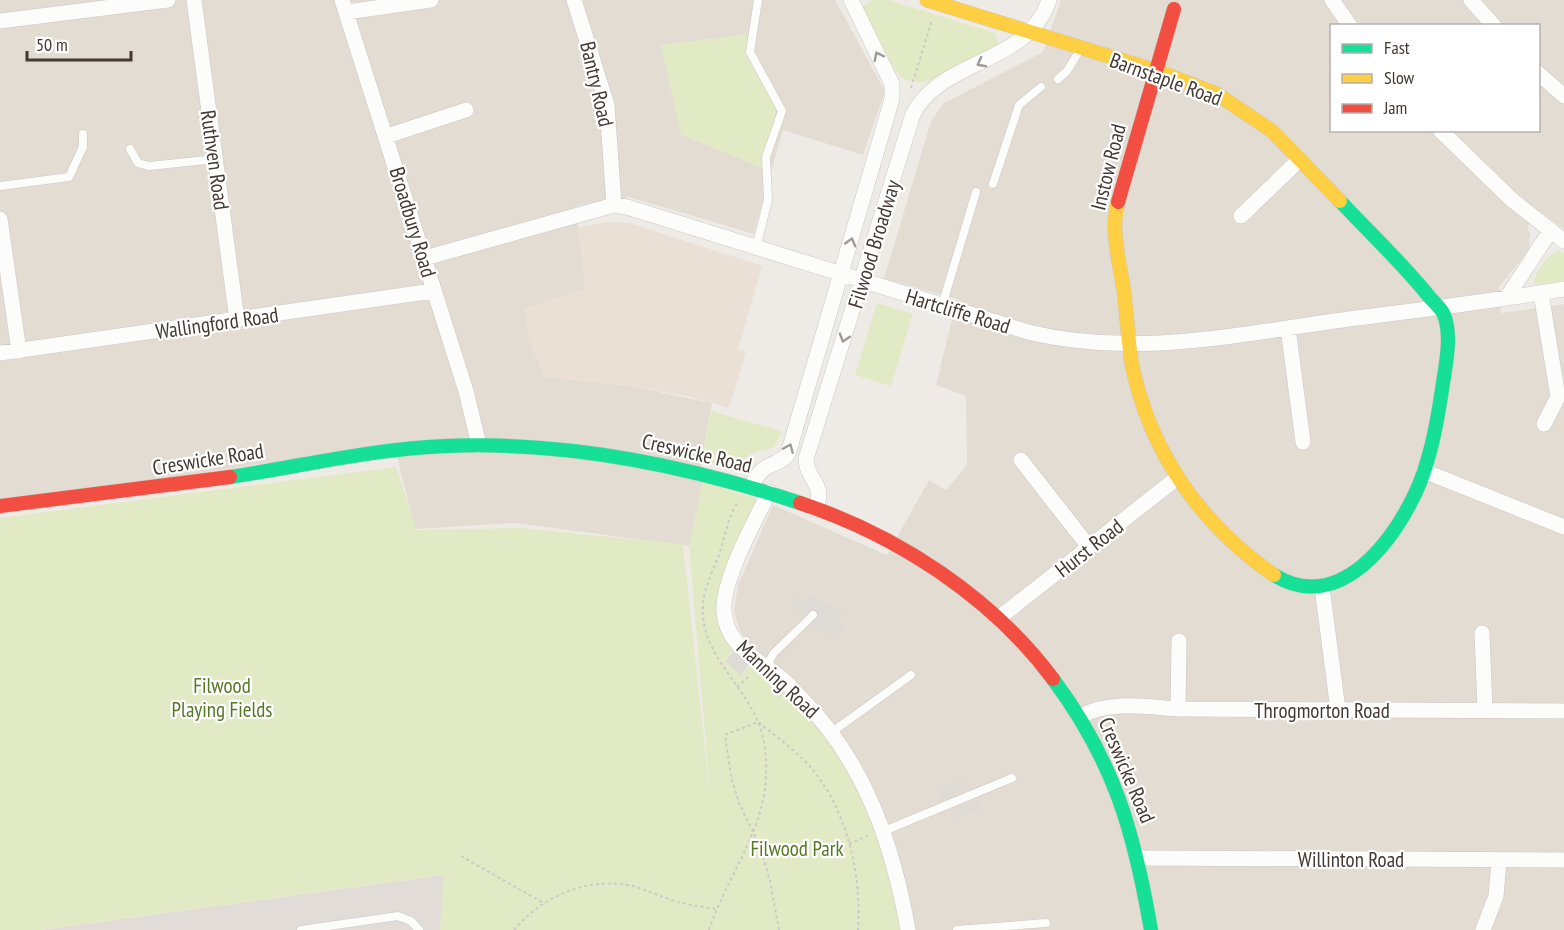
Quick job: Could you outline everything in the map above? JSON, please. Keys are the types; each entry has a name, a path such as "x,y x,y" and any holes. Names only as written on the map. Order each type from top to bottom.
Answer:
{"street":[{"path":"0,21 168,0"},
{"name":"Ruthven Road","path":"194,0 237,320"},
{"path":"344,6 430,0"},
{"name":"Bantry Road","path":"574,0 607,105 614,206"},
{"name":"Filwood Broadway","path":"751,487 758,471 782,460 788,454 892,99 892,84 851,0"},
{"name":"Filwood Broadway","path":"815,509 820,497 820,487 807,468 806,459 918,106 936,87 1009,49 1030,32 1044,14 1048,0"},
{"path":"1332,0 1349,24"},
{"path":"1471,0 1492,24"},
{"name":"Barnstaple Road","path":"932,2 1157,72 1207,90 1235,104 1261,123 1299,159 1414,278 1437,307"},
{"name":"Broadbury Road","path":"344,6 425,258 433,291 466,391 480,445"},
{"name":"Instow Road","path":"1174,9 1157,72 1136,134 1116,210 1134,372 1143,406 1156,438 1177,478 1199,508 1239,549 1284,582 1310,588 1322,587"},
{"path":"1540,74 1564,96"},
{"path":"387,136 466,110"},
{"path":"1442,132 1511,199 1564,241"},
{"path":"1241,216 1299,159"},
{"path":"425,258 614,206"},
{"name":"Hartcliffe Road","path":"614,206 1049,337 1130,345 1200,340 1564,289"},
{"path":"0,219 19,351"},
{"path":"1507,297 1551,230"},
{"name":"Wallingford Road","path":"0,353 433,291"},
{"path":"1541,293 1558,397 1544,424"},
{"path":"1338,710 1322,587 1350,577 1367,562 1394,526 1424,471 1438,411 1445,351 1444,313 1437,307"},
{"path":"1288,328 1303,442"},
{"name":"Creswicke Road","path":"0,506 199,483 366,454 480,445 535,448 627,459 694,470 769,492 815,509 926,561 1000,617 1042,661 1081,716 1115,785 1139,858 1151,930"},
{"path":"1021,460 1089,548"},
{"path":"1424,471 1564,527"},
{"name":"Hurst Road","path":"1000,617 1177,478"},
{"name":"Manning Road","path":"769,492 727,589 724,611 728,631 750,657 781,679 832,732 860,776 884,831 895,867 908,930"},
{"path":"1482,633 1485,710"},
{"path":"1178,709 1179,640"},
{"name":"Throgmorton Road","path":"1081,716 1099,708 1135,706 1178,709 1564,711"},
{"name":"Willinton Road","path":"1139,858 1564,860"},
{"path":"1483,930 1496,896 1499,861"}],"lane":[{"path":"756,248 768,200 766,158 782,111 750,52 758,0"},
{"path":"1058,79 1067,71 1081,49"},
{"path":"993,184 1019,105 1041,87"},
{"path":"0,186 69,177 83,147 83,134"},
{"path":"130,149 138,163 149,166 216,159"},
{"path":"942,306 976,192"},
{"path":"764,666 773,654 813,615"},
{"path":"832,732 911,675"},
{"path":"884,831 1012,778"},
{"path":"302,930 398,916 411,921 419,930"},
{"path":"957,930 1046,923"}],"path":[{"path":"885,69 912,88 932,2"},
{"path":"736,687 764,666"},
{"path":"779,930 770,880 760,846 753,835 731,776 725,735 758,722 806,762 830,799 849,844 857,879 858,930"},
{"path":"849,844 884,831"},
{"path":"709,930 753,835"},
{"path":"461,856 545,904"},
{"path":"514,930 534,910 556,896 583,886 615,884 654,892 686,904 718,909"}],"shaded area":[{"path":"0,0 835,0 885,91 863,155 783,130 754,234 629,197 576,206 586,289 544,377 630,386 712,403 701,461 703,482 689,546 516,523 415,529 394,444 0,503"},
{"path":"1061,0 1564,0 1564,229 1540,211 1527,227 1530,233 1529,250 1499,287 1501,313 1564,304 1564,930 913,930 903,873 893,837 872,790 752,651 740,631 734,612 738,585 773,505 887,555 929,480 946,490 967,465 966,396 936,385 957,299 884,279 931,121 944,103 1043,52"},
{"path":"605,222 630,223 762,266 738,349 746,352 729,408 691,397 630,386 544,377 528,339 525,308 585,289 578,228"},
{"path":"811,595 844,613 838,619 846,628 834,639 825,629 819,634 791,604 798,597 805,604"},
{"path":"734,651 749,665 740,675 725,661"},
{"path":"961,780 965,789 942,798 938,790"},
{"path":"978,800 982,809 954,820 950,811"},
{"path":"444,875 440,930 41,930 71,926"}],"green space":[{"path":"872,0 888,0 995,33 998,45 929,81 908,80 897,72 862,7"},
{"path":"747,34 750,58 773,98 775,108 773,130 763,168 681,135 661,45"},
{"path":"1559,251 1564,254 1564,282 1536,284 1534,281 1540,267 1551,255"},
{"path":"877,303 913,314 891,386 855,375"},
{"path":"711,411 781,431 778,440 772,448 755,453 732,468 701,461"},
{"name":"Filwood Playing Fields","path":"396,467 417,530 519,528 683,544 711,804 689,546 703,482 761,500 720,588 734,650 724,661 740,675 751,666 772,681 811,717 844,760 869,807 878,831 903,930 440,930 443,875 41,930 0,930 0,518"}],"traffic: fast":[{"path":"1274,575 1298,585 1321,586 1343,579 1363,566 1396,528 1409,506 1424,473 1439,409 1448,340 1443,312 1340,201"},
{"path":"230,477 365,454 419,448 491,445 536,447 626,458 670,467 714,477 800,503"},
{"path":"1053,679 1092,739 1118,798 1129,829 1151,930"}],"traffic: slow":[{"path":"927,0 1160,72 1217,94 1272,131 1340,201"},
{"path":"1118,202 1115,235 1132,365 1140,397 1152,427 1182,484 1202,510 1248,555 1274,575"}],"traffic: jam":[{"path":"1118,202 1174,9"},
{"path":"0,506 230,477"},
{"path":"800,503 872,532 940,572 1001,621 1029,649 1053,679"}],"park label":[{"name":"Filwood Park","path":"797,848"}]}
